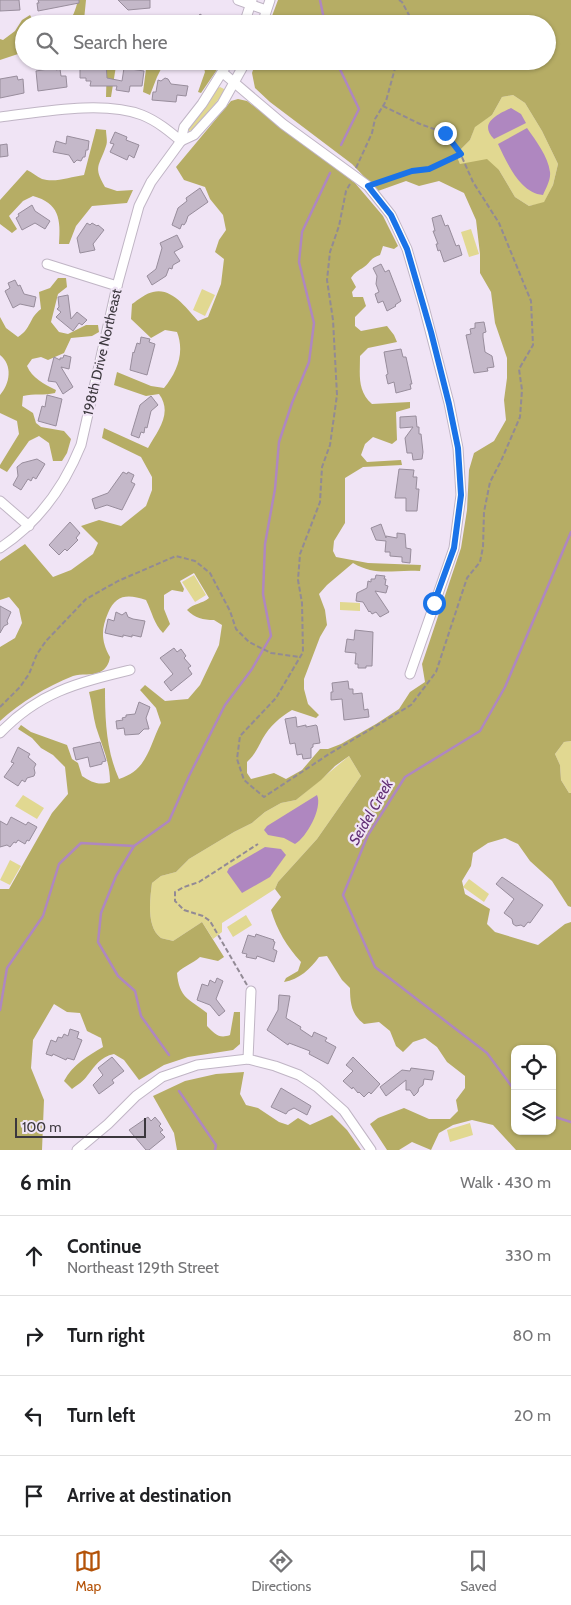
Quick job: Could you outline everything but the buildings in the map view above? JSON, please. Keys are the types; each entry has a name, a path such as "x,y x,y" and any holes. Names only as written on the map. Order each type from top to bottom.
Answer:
{"street":[{"path":"238,0 252,2 266,10"},
{"path":"265,15 270,0"},
{"path":"247,15 252,2"},
{"name":"198th Drive Northeast","path":"0,548 28,526 65,480 81,445 117,286 144,193 181,141 184,127 224,70"},
{"name":"198th Drive Northeast","path":"181,141 194,135 222,104 242,70"},
{"path":"223,73 283,124 368,186 391,215 407,249 446,390 458,448 461,495 454,548 410,674"},
{"path":"0,117 102,107 126,110 164,127 181,141"},
{"path":"47,264 117,286"},
{"path":"0,501 28,526"},
{"path":"0,733 12,720 46,696 80,683 130,670"},
{"path":"248,1059 252,991"},
{"path":"77,1150 108,1124 136,1096 162,1077 197,1065 248,1059 299,1075 317,1087 344,1111 371,1150"}],"path":[{"path":"399,0 409,15"},
{"path":"383,106 420,124 445,133 461,154 473,182 499,223 531,301 533,345 519,368 522,390 520,418 490,482 484,512 483,546 480,562 466,578 436,672 411,705 329,754 264,797 244,780 237,759 240,736 276,698 303,652 302,603 298,580 300,554 320,502 322,467 330,445 337,395 333,320 327,280 330,252 340,226 346,191 372,133 375,119 383,106 394,70"},
{"path":"368,186 412,171 429,169 461,154"},
{"path":"0,707 20,687 46,641 86,599 118,581 176,556 195,561 210,573 230,611 236,630 249,642 271,653 300,657"},
{"path":"252,991 210,921 203,916 184,910 175,900 176,892 199,882 258,844"}],"shaded area":[{"path":"78,0 86,0 84,15 72,15"},
{"path":"278,0 571,0 571,741 564,742 555,754 560,765 561,780 569,793 571,793 571,907 568,906 552,881 530,861 518,844 505,838 488,843 473,853 471,866 462,881 465,894 490,909 487,924 495,932 538,945 565,924 571,922 571,1150 516,1150 493,1125 472,1120 453,1125 439,1133 431,1150 412,1142 399,1150 387,1150 370,1124 378,1118 404,1108 429,1119 450,1119 458,1111 456,1100 465,1088 465,1076 447,1062 437,1047 425,1038 413,1042 403,1052 396,1046 390,1031 379,1022 364,1024 360,1021 352,1009 350,988 342,980 327,956 319,957 304,973 295,979 284,982 286,978 298,971 301,962 283,938 273,917 271,910 281,897 275,889 278,882 317,839 361,776 349,756 296,800 281,803 265,812 252,823 189,859 176,872 161,876 152,883 150,912 156,933 161,938 173,941 202,922 224,957 218,961 200,957 177,973 178,981 186,997 207,1013 207,1026 217,1035 230,1035 234,1012 240,1012 240,1044 233,1050 188,1057 164,1065 139,1080 124,1060 114,1054 109,1055 102,1059 84,1080 72,1089 64,1081 68,1075 81,1061 103,1047 101,1038 87,1031 80,1013 67,1012 54,1004 33,1040 31,1068 44,1100 42,1150 0,1150 0,889 9,889 52,813 68,794 65,767 53,755 41,748 32,738 18,729 21,725 31,732 67,745 72,759 78,763 82,776 95,783 110,782 107,761 96,727 89,692 105,688 106,723 111,757 119,779 129,775 142,763 161,723 156,708 140,690 145,685 165,701 188,699 200,685 219,645 222,625 214,620 196,617 187,610 209,598 194,573 180,581 184,589 183,592 172,590 164,595 164,609 170,624 163,633 155,622 146,600 128,596 123,597 111,607 104,624 105,646 110,657 106,668 97,673 76,675 53,685 25,701 0,721 0,647 15,638 22,623 19,609 9,597 0,600 0,561 25,544 53,577 71,570 93,554 98,543 81,526 99,520 121,526 146,506 152,490 152,477 141,457 102,438 104,428 148,448 160,428 165,408 163,401 159,394 146,396 114,385 117,372 151,386 164,388 176,369 180,355 177,332 165,330 151,338 131,319 132,304 150,293 160,291 173,296 198,321 208,317 221,284 224,259 215,252 219,240 226,230 223,215 210,199 205,187 184,180 176,167 231,101 238,99 247,101 355,183 383,216 398,246 394,249 383,246 380,255 372,259 351,278 356,287 352,292 353,297 363,297 366,306 355,317 355,326 361,331 387,326 397,342 368,348 360,356 360,382 364,394 372,404 410,402 410,408 396,412 397,440 392,444 373,437 365,444 361,455 367,462 401,460 402,465 363,467 345,478 345,523 334,541 333,551 336,557 368,563 421,565 420,571 386,572 370,570 353,563 319,594 325,610 327,625 320,637 304,679 304,689 308,704 319,715 316,718 292,710 276,722 247,762 247,773 251,779 274,773 286,779 302,770 320,749 328,749 341,744 399,709 410,692 425,682 422,664 461,548 467,510 469,470 474,453 494,441 506,420 504,400 507,358 495,323 491,292 480,273 476,220 464,193 439,181 419,186 406,181 378,191 352,164 270,102 255,88 253,70 556,70 556,15 272,15","holes":["513,95 525,103 542,131 558,164 553,185 544,202 529,206 515,197 499,170 487,159 460,164 456,154 470,140 475,127 492,115 502,97"]},
{"path":"15,31 15,55 0,60 0,39 3,40"},
{"path":"107,70 115,70 111,97 106,97"},
{"path":"146,70 160,70 150,95 143,92"},
{"path":"204,70 217,70 201,93 198,92"},
{"path":"220,87 224,89 224,93 193,130 189,131 188,129 216,89"},
{"path":"513,95 525,103 542,131 558,164 553,185 544,203 529,206 515,197 499,170 460,164 456,154 470,140 475,126 492,115 502,97"},
{"path":"511,108 521,114 526,123 494,139 488,128 489,124 496,116"},
{"path":"527,128 541,149 549,166 550,178 543,195 535,193 521,183 510,168 498,144"},
{"path":"96,129 106,130 107,140 98,166 101,180 105,187 117,191 133,190 127,203 92,206 76,226 69,244 59,244 59,220 53,208 42,199 33,196 23,201 9,216 17,229 12,233 0,224 0,200 27,170 47,180 84,175"},
{"path":"471,229 479,254 469,257 461,232"},
{"path":"58,278 66,278 67,287 58,294 51,322 59,332 68,334 86,325 98,325 99,332 92,336 71,338 64,353 48,360 41,357 32,359 27,366 32,374 56,390 55,393 51,394 23,396 22,406 33,413 36,423 41,427 64,431 71,439 67,453 62,461 53,461 49,443 39,436 29,441 7,472 0,468 0,465 19,434 17,421 0,413 0,395 6,386 9,375 7,364 0,355 0,317 6,328 18,337 26,330 34,316 41,309 39,292 50,288"},
{"path":"202,289 215,295 205,316 193,310"},
{"path":"194,575 206,595 195,602 182,582"},
{"path":"340,602 360,603 360,611 340,610"},
{"path":"571,741 571,793 569,793 561,780 560,765 555,754 564,742"},
{"path":"349,756 361,776 317,839 278,882 275,889 222,923 222,932 213,939 202,922 173,941 161,938 156,933 150,912 152,883 161,876 176,872 189,859 252,823 265,812 281,803 296,800"},
{"path":"23,795 44,808 37,819 15,806"},
{"path":"317,795 318,807 316,815 304,836 295,844 284,838 268,835 264,830 267,826"},
{"path":"265,847 281,849 286,855 270,877 242,893 227,872 229,868"},
{"path":"10,860 21,866 10,885 0,880"},
{"path":"469,879 489,894 484,902 463,887"},
{"path":"246,915 252,925 233,937 227,927"},
{"path":"244,1072 240,1094 246,1105 258,1108 279,1122 288,1125 298,1118 310,1125 332,1115 347,1130 361,1150 177,1150 174,1133 153,1096 185,1081 216,1074"},
{"path":"470,1123 473,1135 450,1142 447,1130"}],"waterway":[{"path":"320,0 323,15"},
{"path":"340,70 359,109 341,145"},
{"path":"0,1010 7,968 43,916 59,864 81,843 134,846 169,821 189,776 225,705 252,669 271,636 263,594 265,544 275,489 279,442 292,403 309,362 314,323 299,262 302,232 330,173"},
{"name":"Seidel Creek","path":"514,1090 487,1053 375,967 343,895 368,835 405,777 480,731 505,687 571,532"},
{"path":"134,846 116,876 101,913 98,942 118,976 135,991 141,1016 169,1055"},
{"path":"179,1091 216,1145 215,1150"},
{"name":"Seidel Creek","path":"556,1117 571,1122"}],"route":[{"path":"434,603 454,548 461,495 458,448 431,332 407,249 391,215 368,186 412,171 429,169 461,154 445,133"}]}
